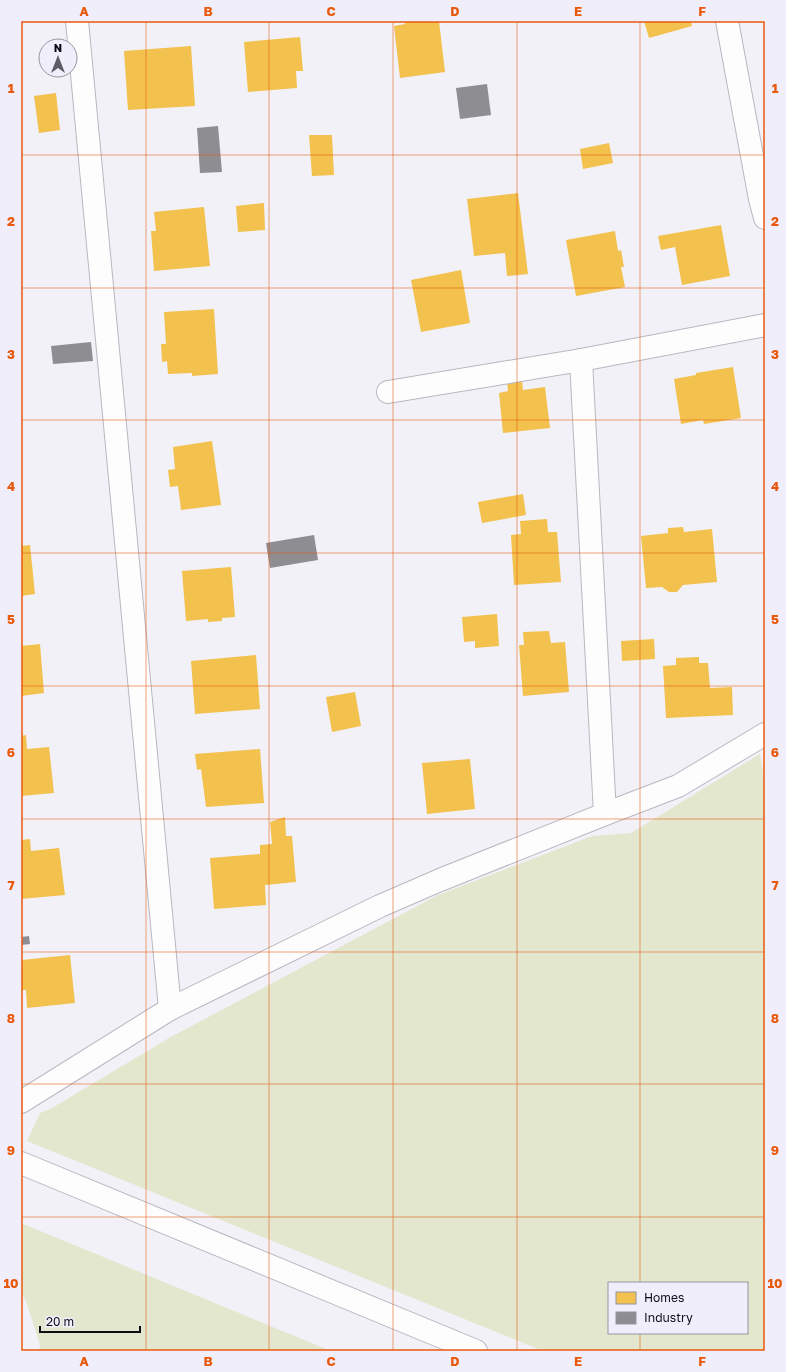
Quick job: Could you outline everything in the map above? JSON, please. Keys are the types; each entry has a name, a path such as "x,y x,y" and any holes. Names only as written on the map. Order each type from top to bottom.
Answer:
{"street":[{"path":"77,21 170,1009"},
{"path":"727,21 760,199 765,218"},
{"path":"388,392 581,360 765,325"},
{"path":"581,360 605,814"},
{"path":"21,1102 170,1009 380,906 440,880 678,786 765,734"},
{"path":"21,1163 476,1351"}],"green space":[{"path":"760,754 765,783 765,1351 543,1351 27,1141 40,1113 52,1108 169,1038 438,895 592,836 631,833"},
{"path":"21,1223 331,1351 39,1351 40,1345 26,1301 21,1293"}],"building: Homes":[{"path":"404,21 439,21 445,72 400,78 394,26 405,24"},
{"path":"644,21 691,21 692,26 649,38"},
{"path":"300,37 303,71 296,71 297,88 248,92 244,42"},
{"path":"191,46 195,106 128,110 124,51"},
{"path":"56,93 60,130 39,133 34,96"},
{"path":"309,135 332,135 334,175 312,176"},
{"path":"609,143 613,163 583,169 580,149"},
{"path":"518,193 528,274 507,276 505,253 474,256 467,199"},
{"path":"264,203 265,230 238,232 236,206"},
{"path":"204,207 210,266 154,271 151,231 156,231 154,212"},
{"path":"721,225 730,276 682,285 675,247 661,250 658,236"},
{"path":"615,231 618,251 621,250 624,267 621,267 625,287 576,296 566,240"},
{"path":"461,270 470,323 421,332 411,280"},
{"path":"214,309 218,374 192,376 192,373 168,374 167,361 162,362 161,344 166,344 164,312"},
{"path":"733,367 741,418 704,424 703,420 681,424 674,379 696,375 696,373"},
{"path":"522,380 523,390 545,387 550,428 503,433 499,393 508,391 507,381"},
{"path":"212,441 221,505 181,510 178,486 170,487 168,470 175,469 173,447"},
{"path":"523,494 526,515 482,523 478,502"},
{"path":"547,519 548,532 557,532 561,582 514,585 511,535 521,534 520,521"},
{"path":"683,527 684,532 712,529 717,582 683,585 677,592 669,592 662,587 646,588 641,536 668,533 668,528"},
{"path":"30,545 35,594 21,596 21,546"},
{"path":"231,567 235,617 222,618 222,621 208,622 208,619 186,621 182,571"},
{"path":"497,614 499,646 475,648 475,641 464,642 462,617"},
{"path":"549,631 551,643 565,642 569,692 523,696 519,645 524,645 523,632"},
{"path":"654,639 655,659 622,661 621,641"},
{"path":"40,644 44,693 21,696 21,646"},
{"path":"256,655 260,709 195,714 191,661"},
{"path":"699,657 699,663 708,663 710,688 732,687 733,715 666,718 663,666 676,665 676,658"},
{"path":"355,692 361,726 332,732 326,697"},
{"path":"26,735 27,749 49,747 54,793 21,796 21,736"},
{"path":"260,749 264,803 206,807 201,769 197,770 195,754"},
{"path":"470,759 475,809 427,814 422,763"},
{"path":"285,817 286,836 292,836 296,882 265,885 266,905 214,909 210,858 260,854 260,845 272,844 270,822"},
{"path":"30,839 31,851 59,848 65,895 21,899 21,840"},
{"path":"70,955 75,1003 27,1008 26,990 21,990 22,960"}],"building: Industry":[{"path":"487,84 491,115 460,119 456,88"},
{"path":"218,126 222,172 200,173 197,128"},
{"path":"91,342 93,361 53,364 51,346"},
{"path":"314,535 318,560 270,568 266,543"},
{"path":"29,936 30,944 21,945 21,937"}]}
